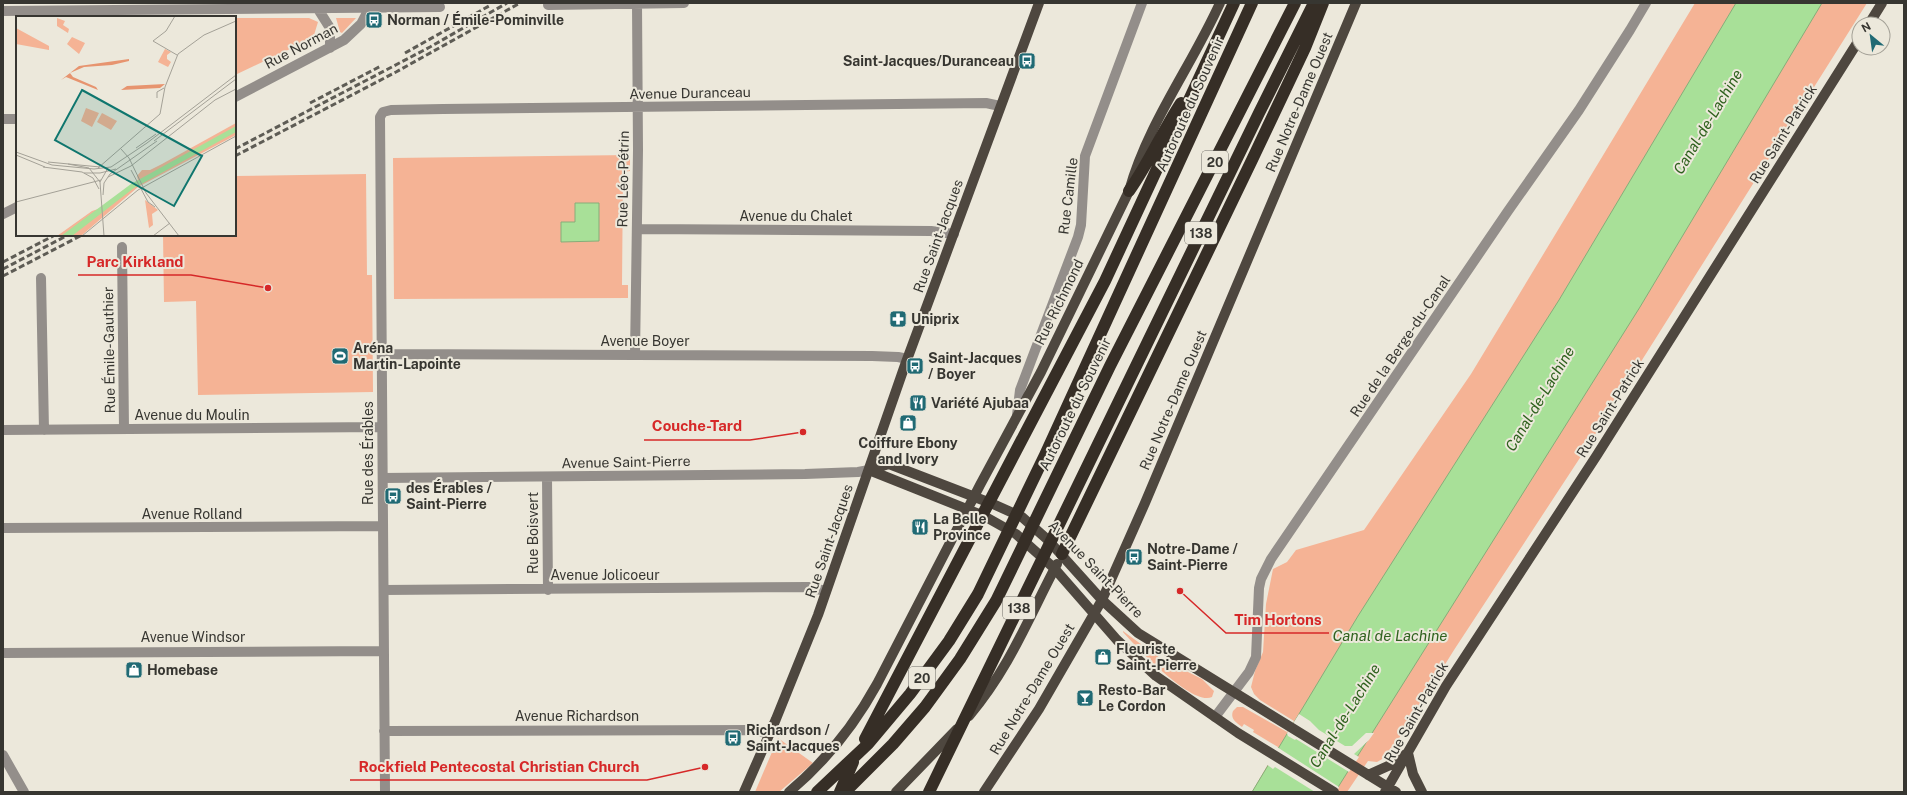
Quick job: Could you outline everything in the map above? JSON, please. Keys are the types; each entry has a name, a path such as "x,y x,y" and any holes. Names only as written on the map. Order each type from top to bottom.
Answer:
{"highway":[{"path":"840,792 864,742 1105,281 1170,144 1201,71 1234,3"},
{"name":"Autoroute du Souvenir","path":"817,792 868,744 923,677 970,608 1022,505 1252,3"},
{"name":"Autoroute du Souvenir","path":"845,792 893,744 921,711 952,671 987,617 1019,555 1113,360 1295,3"},
{"name":"138","path":"929,792 1314,3"},
{"path":"1062,554 1252,160 1305,48 1323,3"},
{"path":"1129,191 1145,168 1167,124 1201,71"}],"main road":[{"name":"Rue Saint-Jacques","path":"744,792 806,646 908,359 1039,3"},
{"name":"Rue Richmond","path":"789,792 823,760 859,715 888,664 974,496 1041,372 1129,191 1137,164 1157,120 1210,25 1220,3"},
{"name":"Rue Notre-Dame Ouest","path":"984,792 1039,709 1102,600 1156,477 1356,3"},
{"path":"1874,16 1882,3"},
{"name":"Rue Saint-Patrick","path":"1390,790 1408,753 1446,686 1597,455 1851,53"},
{"name":"Avenue Saint-Pierre","path":"869,470 889,464 1008,510 1031,523 1062,554 1102,600 1148,640 1365,772 1390,790"},
{"name":"Avenue Saint-Pierre","path":"869,470 968,509 994,521 1016,534 1054,568 1117,640 1148,669 1215,718 1334,792"},
{"path":"896,792 958,728 991,688 1019,642 1062,554"},
{"path":"1365,772 1388,766 1408,753 1413,774 1422,792"}],"street":[{"path":"548,5 684,3"},
{"name":"Rue Camille","path":"1017,415 1020,390 1080,231 1086,156 1142,3"},
{"name":"Rue de la Berge-du-Canal","path":"1215,718 1252,667 1256,657 1258,650 1259,588 1261,578 1271,559 1508,211 1579,110 1646,3"},
{"name":"Rue Léo-Pétrin","path":"635,355 638,107 637,4"},
{"path":"3,11 45,7 73,7 118,14 180,7 318,9 371,6 440,8"},
{"name":"Rue Norman","path":"236,96 344,40 358,28 371,6"},
{"path":"318,9 330,28 330,48"},
{"name":"Avenue Duranceau","path":"381,114 390,110 986,103 1000,106"},
{"name":"Rue des Érables","path":"381,114 382,526 384,590 385,792"},
{"path":"3,119 16,119"},
{"path":"3,214 16,208"},
{"name":"Avenue du Chalet","path":"637,229 931,230 954,234"},
{"name":"Rue Émile-Gauthier","path":"122,247 124,429"},
{"path":"41,278 44,430"},
{"name":"Avenue Boyer","path":"382,354 888,356 908,359"},
{"name":"Avenue du Moulin","path":"3,430 382,427"},
{"name":"Avenue Saint-Pierre","path":"383,478 830,473 869,470"},
{"name":"Rue Boisvert","path":"547,477 548,590"},
{"name":"Avenue Rolland","path":"3,528 382,526"},
{"name":"Avenue Jolicoeur","path":"384,590 808,587 826,591"},
{"name":"Avenue Windsor","path":"3,653 384,651"},
{"name":"Avenue Richardson","path":"384,731 756,730 769,734"},
{"path":"3,754 24,792"}],"shaded area":[{"path":"1695,3 1867,3 1859,16 1851,16 1851,28 1591,441 1454,650 1386,759 1384,758 1377,762 1368,761 1347,792 1252,792 1278,747 1253,732 1254,730 1244,724 1242,727 1238,724 1232,716 1233,711 1237,707 1243,707 1287,732 1294,721 1260,700 1254,694 1251,687 1255,671 1263,652 1266,604 1273,569 1287,562 1296,550 1364,530 1471,374"},
{"path":"236,18 309,18 318,22 314,35 309,40 236,75"},
{"path":"336,18 356,18 342,33 340,32"},
{"path":"630,155 630,171 623,172 622,285 628,285 628,298 394,299 393,158"},
{"path":"366,174 367,275 372,275 373,392 198,395 196,301 164,302 163,236 236,236 236,176"},
{"path":"1123,631 1160,658 1202,679 1214,691 1212,697 1203,698 1179,685 1152,662"},
{"path":"778,738 813,763 779,792 755,792"}],"water":[{"name":"Canal de Lachine","path":"1736,3 1822,3 1640,307 1335,792 1252,792 1358,616 1559,300"},
{"path":"575,203 599,203 599,241 561,242 561,222 575,222"}],"pier":[{"path":"1299,714 1310,721 1319,730 1345,746 1352,746 1366,733 1374,733 1369,740 1354,754 1359,757 1349,772 1296,739 1295,740 1288,736 1287,733"},
{"path":"1277,747 1339,787 1337,792 1315,792 1275,767 1273,769 1266,764"}],"railway":[{"path":"236,148 430,47 507,3"},
{"path":"236,155 396,72 520,3"},
{"path":"405,53 489,6"},
{"path":"310,103 381,66"},
{"path":"3,262 53,236"},
{"path":"3,269 66,236"},
{"path":"3,276 80,236"}],"place":[{"name":"Norman / Émile-Pominville","path":"374,20"},
{"name":"Saint-Jacques/Duranceau","path":"1027,61"},
{"name":"Parc Kirkland","path":"268,288"},
{"name":"Uniprix","path":"898,319"},
{"name":"Aréna Martin-Lapointe","path":"340,356"},
{"name":"Saint-Jacques / Boyer","path":"915,366"},
{"name":"Variété Ajubaa","path":"918,403"},
{"name":"Coiffure Ebony and Ivory","path":"908,423"},
{"name":"Couche-Tard","path":"803,432"},
{"name":"des Érables / Saint-Pierre","path":"393,496"},
{"name":"La Belle Province","path":"920,527"},
{"name":"Notre-Dame / Saint-Pierre","path":"1134,557"},
{"name":"Tim Hortons","path":"1180,591"},
{"name":"Fleuriste Saint-Pierre","path":"1103,657"},
{"name":"Homebase","path":"134,670"},
{"name":"Resto-Bar Le Cordon","path":"1085,698"},
{"name":"Richardson / Saint-Jacques","path":"733,738"},
{"name":"Rockfield Pentecostal Christian Church","path":"705,767"}],"water label":[{"name":"Canal-de-Lachine","path":"1708,122"},
{"name":"Canal-de-Lachine","path":"1540,399"},
{"name":"Canal-de-Lachine","path":"1345,716"}]}
